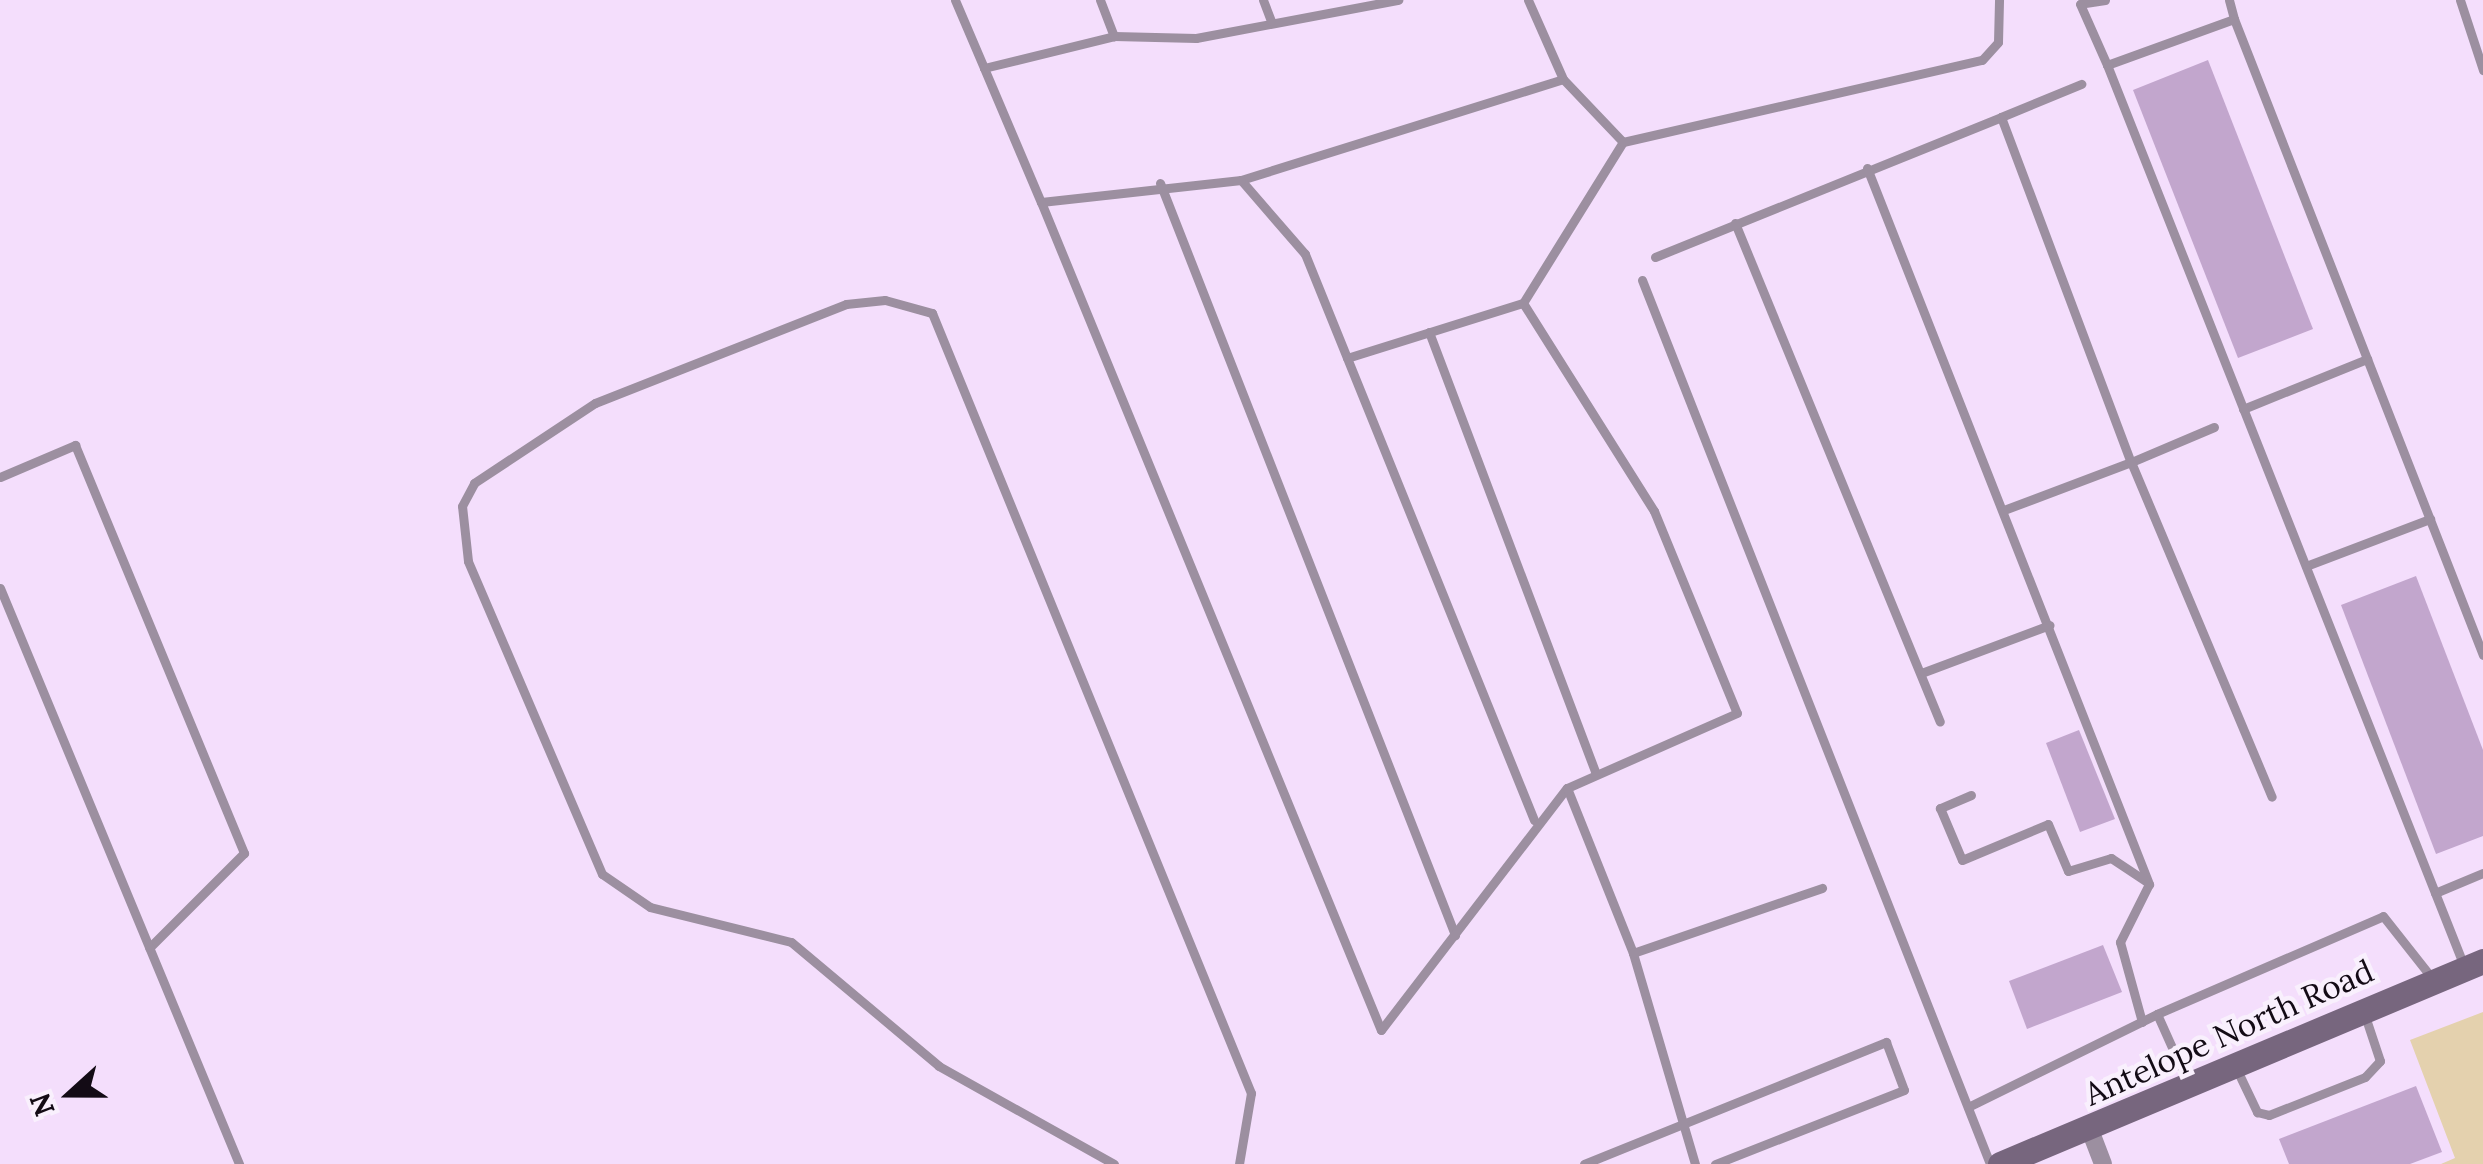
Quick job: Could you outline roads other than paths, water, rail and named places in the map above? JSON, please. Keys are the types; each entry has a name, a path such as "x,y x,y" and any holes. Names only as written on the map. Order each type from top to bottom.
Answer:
{"main road":[{"name":"Antelope North Road","path":"2000,1164 2090,1130 2234,1062 2474,965"}],"street":[{"path":"2090,1130 2103,1164"}],"lane":[{"path":"955,0 1380,1030 1455,936 1534,820 1567,788 1737,714 1654,510 1523,302"},
{"path":"1100,0 1114,36"},
{"path":"1262,0 1270,21"},
{"path":"984,68 1114,36 1196,38 1270,21 1398,0"},
{"path":"1528,0 1563,78 1624,142"},
{"path":"1348,358 1523,302 1624,142 1982,60 1998,42 1999,0"},
{"path":"2105,0 2079,2 2435,893 2474,965"},
{"path":"2229,0 2483,655"},
{"path":"2460,0 2483,70"},
{"path":"2107,65 2234,18"},
{"path":"1040,202 1160,184 1242,180 1563,78"},
{"path":"1655,257 2082,84"},
{"path":"2000,117 2131,462 2272,797"},
{"path":"1867,168 2150,884 2120,942 2142,1022"},
{"path":"1242,180 1305,254 1534,820"},
{"path":"1160,184 1455,936"},
{"path":"1735,223 1924,672 1940,722"},
{"path":"1642,280 1990,1164"},
{"path":"1114,1164 939,1066 791,942 650,907 602,874 468,560 462,506 474,483 595,404 846,304 884,300 932,313 1250,1093 1239,1164"},
{"path":"1429,332 1596,774"},
{"path":"2244,409 2367,358"},
{"path":"2004,510 2214,427"},
{"path":"0,476 75,445 244,853 149,948"},
{"path":"2306,566 2430,520"},
{"path":"0,588 239,1164"},
{"path":"1924,672 2050,625"},
{"path":"1567,788 1633,953 1678,1084 1679,1122 1695,1164"},
{"path":"1971,795 1940,808 1962,860 2048,824 2068,871 2110,858 2150,884"},
{"path":"2435,893 2483,873"},
{"path":"1633,953 1822,888"},
{"path":"1968,1107 2157,1014 2383,916 2434,980"},
{"path":"2234,1062 2257,1112 2269,1115 2365,1077 2380,1061 2363,1008"},
{"path":"2157,1014 2188,1084"},
{"path":"1584,1164 1679,1122 1886,1042 1904,1090 1715,1164"}]}
